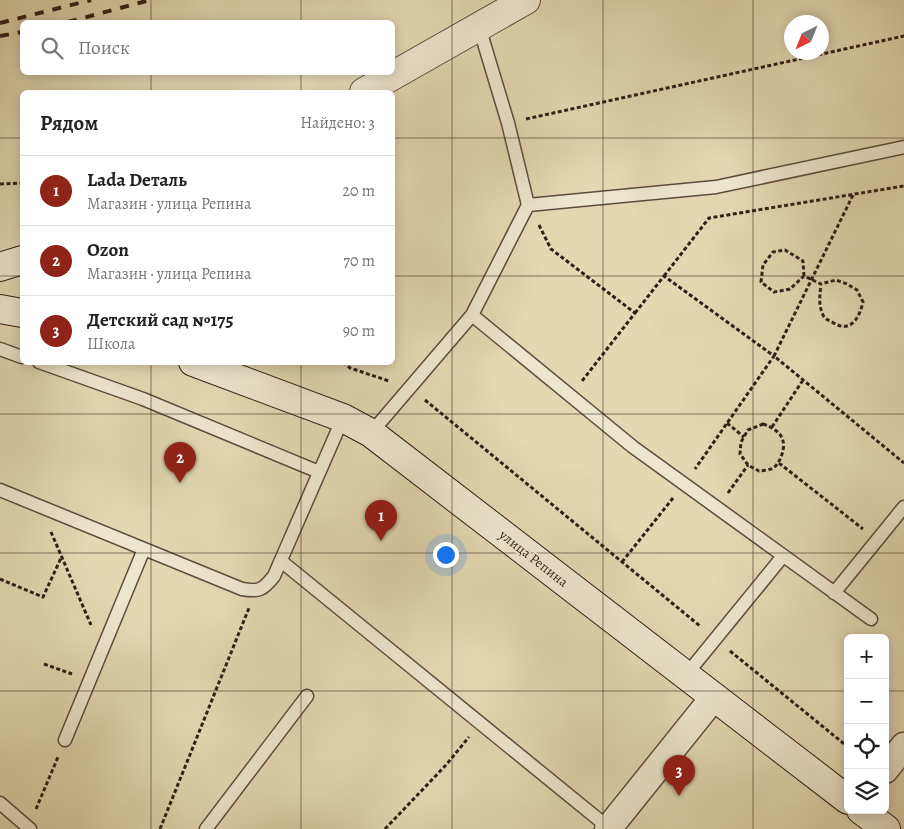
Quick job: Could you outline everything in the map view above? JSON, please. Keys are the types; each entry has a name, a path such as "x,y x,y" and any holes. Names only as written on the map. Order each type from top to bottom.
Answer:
{"main road":[{"path":"395,74 526,0"},
{"path":"368,90 394,75"},
{"path":"0,267 20,261"},
{"path":"0,309 20,314"},
{"name":"улица Репина","path":"201,365 343,418 371,433 844,797"},
{"path":"866,814 886,829"}],"street":[{"path":"609,828 714,697"},
{"path":"886,769 904,746"}],"lane":[{"path":"371,433 472,315 528,205 508,123 483,40 477,28"},
{"path":"528,205 716,187 904,147"},
{"path":"472,315 633,447 871,619"},
{"path":"0,349 20,356"},
{"path":"47,365 143,399 320,472"},
{"path":"0,490 242,589 256,592 266,586 274,576 343,418"},
{"path":"834,593 904,507"},
{"path":"65,740 144,549"},
{"path":"686,675 784,556"},
{"path":"281,561 609,828"},
{"path":"206,829 307,696"},
{"path":"0,803 28,828"}],"path":[{"path":"508,123 904,36"},
{"path":"0,184 20,183"},
{"path":"570,396 709,218 904,186"},
{"path":"622,562 684,484 774,356 853,194"},
{"path":"528,205 551,249 635,312"},
{"path":"785,250 803,262 804,276 790,288 774,292 761,282 763,265 773,252 785,250"},
{"path":"664,276 774,356 904,463"},
{"path":"804,276 821,284 836,280 856,290 863,302 860,316 850,325 838,326 824,317 819,302 821,284"},
{"path":"346,365 350,368 410,388 844,744"},
{"path":"772,427 803,380"},
{"path":"727,424 744,437"},
{"path":"762,424 772,427 782,436 784,449 779,463 770,469 758,471 748,464 740,454 741,442 744,437 748,430 762,424"},
{"path":"779,463 877,540"},
{"path":"717,508 748,464"},
{"path":"40,506 102,651"},
{"path":"0,579 42,596 62,558"},
{"path":"160,829 256,592"},
{"path":"44,664 90,680"},
{"path":"385,829 446,765 480,723"},
{"path":"28,828 65,740"}],"railway":[{"path":"0,23 91,0"},
{"path":"75,20 150,0"},
{"path":"0,36 20,32"}],"place":[{"name":"Ozon","path":"180,483"},
{"name":"Lada Dеталь","path":"381,541"},
{"name":"Детский сад №175","path":"679,796"}]}
